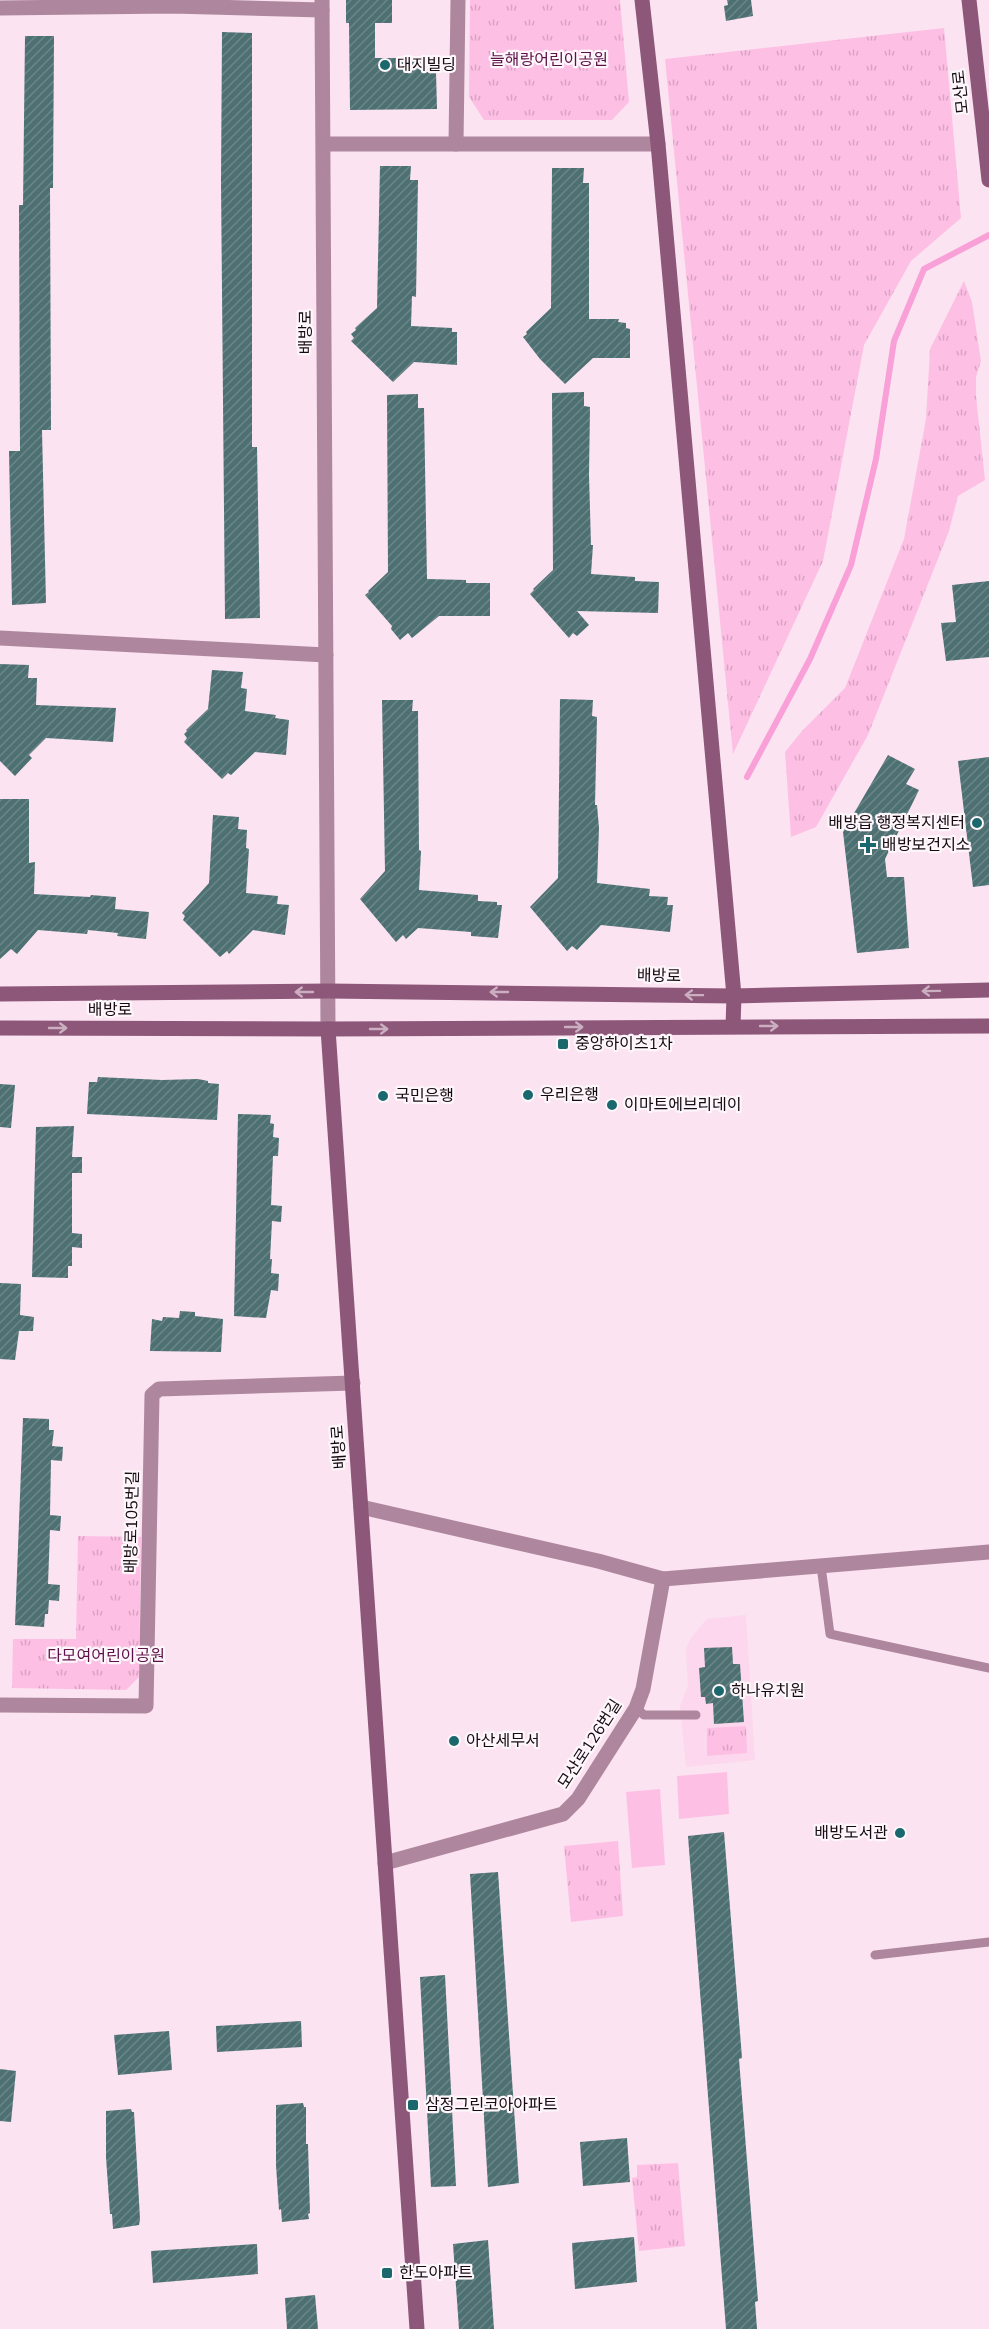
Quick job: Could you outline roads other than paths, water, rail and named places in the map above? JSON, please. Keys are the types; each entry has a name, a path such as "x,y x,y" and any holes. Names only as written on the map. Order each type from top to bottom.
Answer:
{"street":[{"path":"456,144 458,0"},
{"path":"642,0 658,144 734,996 733,1026"},
{"name":"모산로","path":"969,0 989,180"},
{"name":"배방로","path":"0,8 172,3 322,5 328,1029 417,2329"},
{"path":"324,144 658,144"},
{"path":"0,638 326,655"},
{"name":"배방로","path":"0,994 328,991 734,996 989,990"},
{"name":"배방로","path":"0,1028 989,1026"},
{"name":"배방로105번길","path":"0,1705 146,1706 152,1395 159,1389 353,1383"},
{"path":"361,1507 598,1561 663,1579 989,1552"},
{"name":"모산로126번길","path":"385,1863 563,1814 578,1799 636,1708 643,1689 663,1579"}],"lane":[{"path":"821,1566 830,1634 989,1668"},
{"path":"636,1708 644,1715 696,1715"},
{"path":"875,1955 989,1942"}],"waterway":[{"path":"747,777 810,659 851,565 876,459 894,341 924,269 989,235"}],"place":[{"name":"대지빌딩","path":"385,65"},
{"name":"배방읍 행정복지센터","path":"977,823"},
{"name":"배방보건지소","path":"868,845"},
{"name":"중앙하이츠1차","path":"563,1044"},
{"name":"우리은행","path":"528,1095"},
{"name":"국민은행","path":"383,1096"},
{"name":"이마트에브리데이","path":"612,1105"},
{"name":"하나유치원","path":"719,1691"},
{"name":"아산세무서","path":"454,1741"},
{"name":"배방도서관","path":"900,1833"},
{"name":"삼정그린코아아파트","path":"413,2105"},
{"name":"한도아파트","path":"387,2273"}],"park label":[{"name":"늘해랑어린이공원","path":"549,60"},
{"name":"다모여어린이공원","path":"106,1656"}]}
